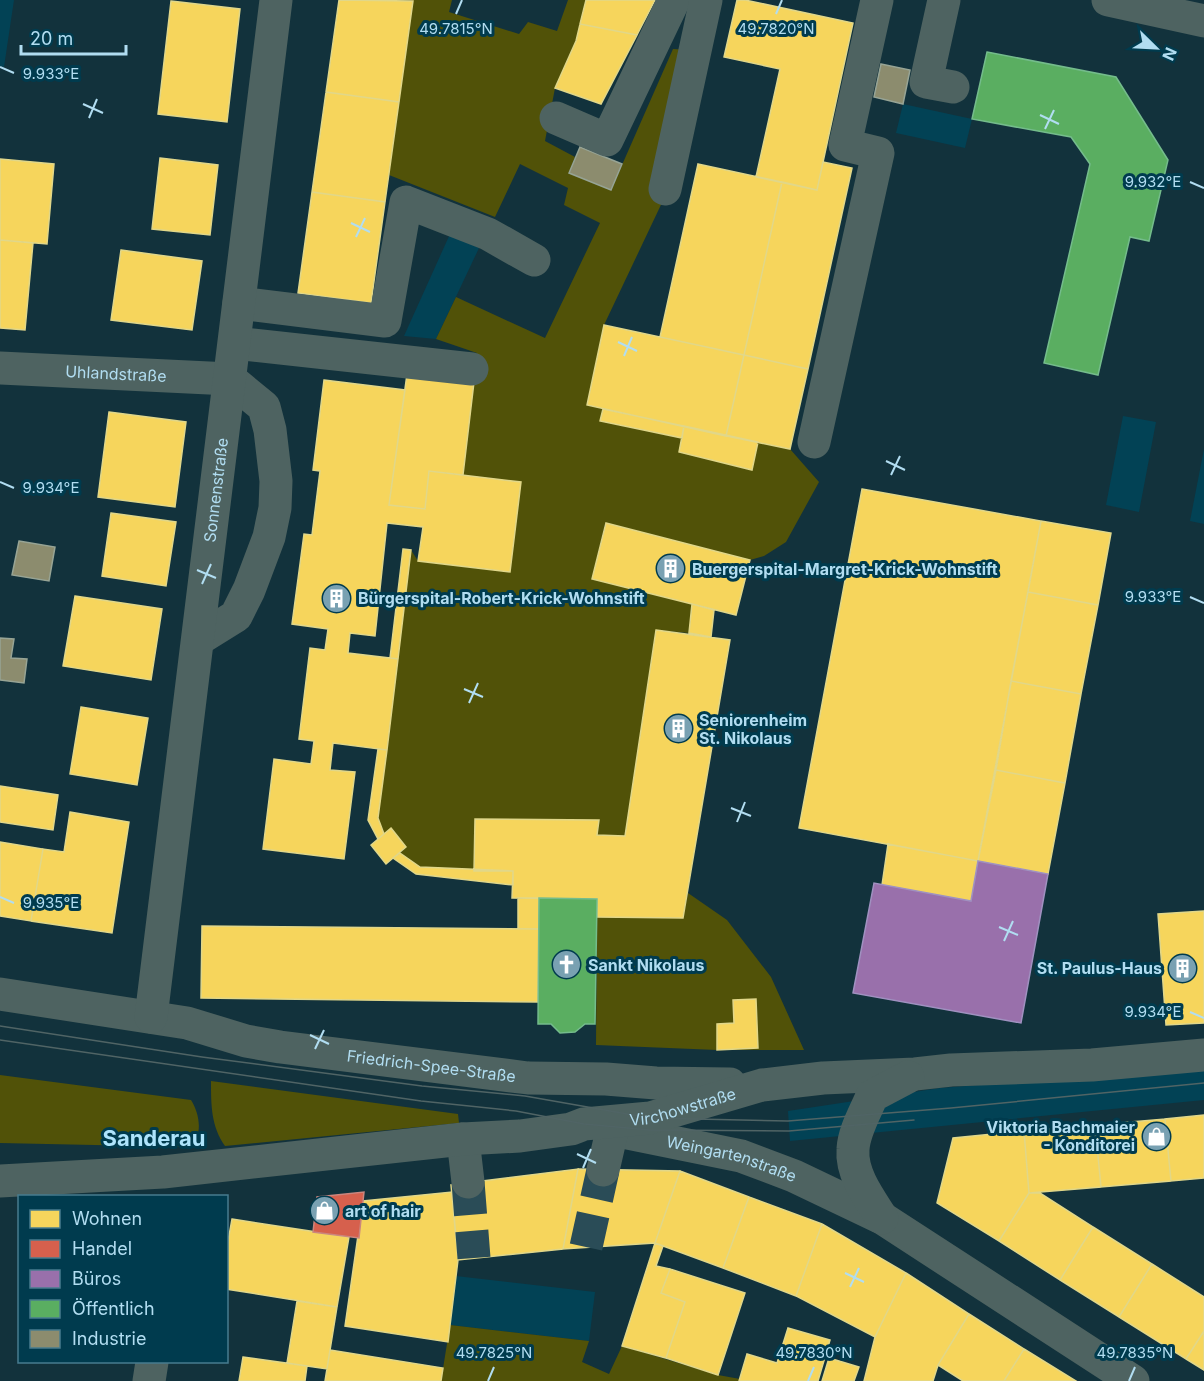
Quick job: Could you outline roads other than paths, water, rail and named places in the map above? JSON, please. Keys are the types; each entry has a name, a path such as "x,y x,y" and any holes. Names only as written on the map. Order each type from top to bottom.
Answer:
{"street":[{"name":"Sonnenstraße","path":"151,1017 276,0"},
{"path":"556,118 607,140 674,0"},
{"path":"665,189 706,0"},
{"path":"814,442 878,153 845,146 877,0"},
{"path":"944,0 926,82 953,87"},
{"path":"1108,0 1204,21"},
{"path":"239,303 385,321 406,202 488,234 534,260"},
{"path":"235,343 472,369"},
{"name":"Uhlandstraße","path":"0,368 230,379"},
{"path":"199,639 236,616 269,537 275,508 276,481 270,430 264,407 230,379"},
{"name":"Friedrich-Spee-Straße","path":"0,994 187,1023 246,1041 280,1047 528,1078 762,1085"},
{"name":"Virchowstraße","path":"0,1181 163,1184 464,1139 520,1136 571,1129 584,1124 650,1118 762,1085 823,1078 951,1070 1092,1065 1204,1055"},
{"name":"Weingartenstraße","path":"882,1218 866,1193 854,1166 853,1148 859,1125 872,1095 915,1074"},
{"name":"Weingartenstraße","path":"571,1129 612,1131 655,1137 741,1156 794,1176 882,1218 1133,1381"},
{"path":"603,1170 612,1131"},
{"path":"464,1139 468,1182"},
{"path":"149,1381 152,1363"}],"tunnel":[{"path":"586,1247 603,1170"},
{"path":"468,1182 474,1258"}],"tram line":[{"path":"0,1026 202,1057 422,1086 525,1096 650,1118 788,1121 951,1108 1204,1083"},
{"path":"0,1040 421,1101 516,1111 584,1124 650,1130 789,1131 914,1120"}],"place":[{"name":"Buergerspital-Margret-Krick-Wohnstift","path":"671,569"},
{"name":"Bürgerspital-Robert-Krick-Wohnstift","path":"337,598"},
{"name":"Seniorenheim St. Nikolaus","path":"678,729"},
{"name":"Sankt Nikolaus","path":"567,965"},
{"name":"St. Paulus-Haus","path":"1183,968"},
{"name":"Viktoria Bachmaier - Konditorei","path":"1156,1136"},
{"name":"art of hair","path":"324,1211"}],"district":[{"name":"Sanderau","path":"154,1138"}]}
